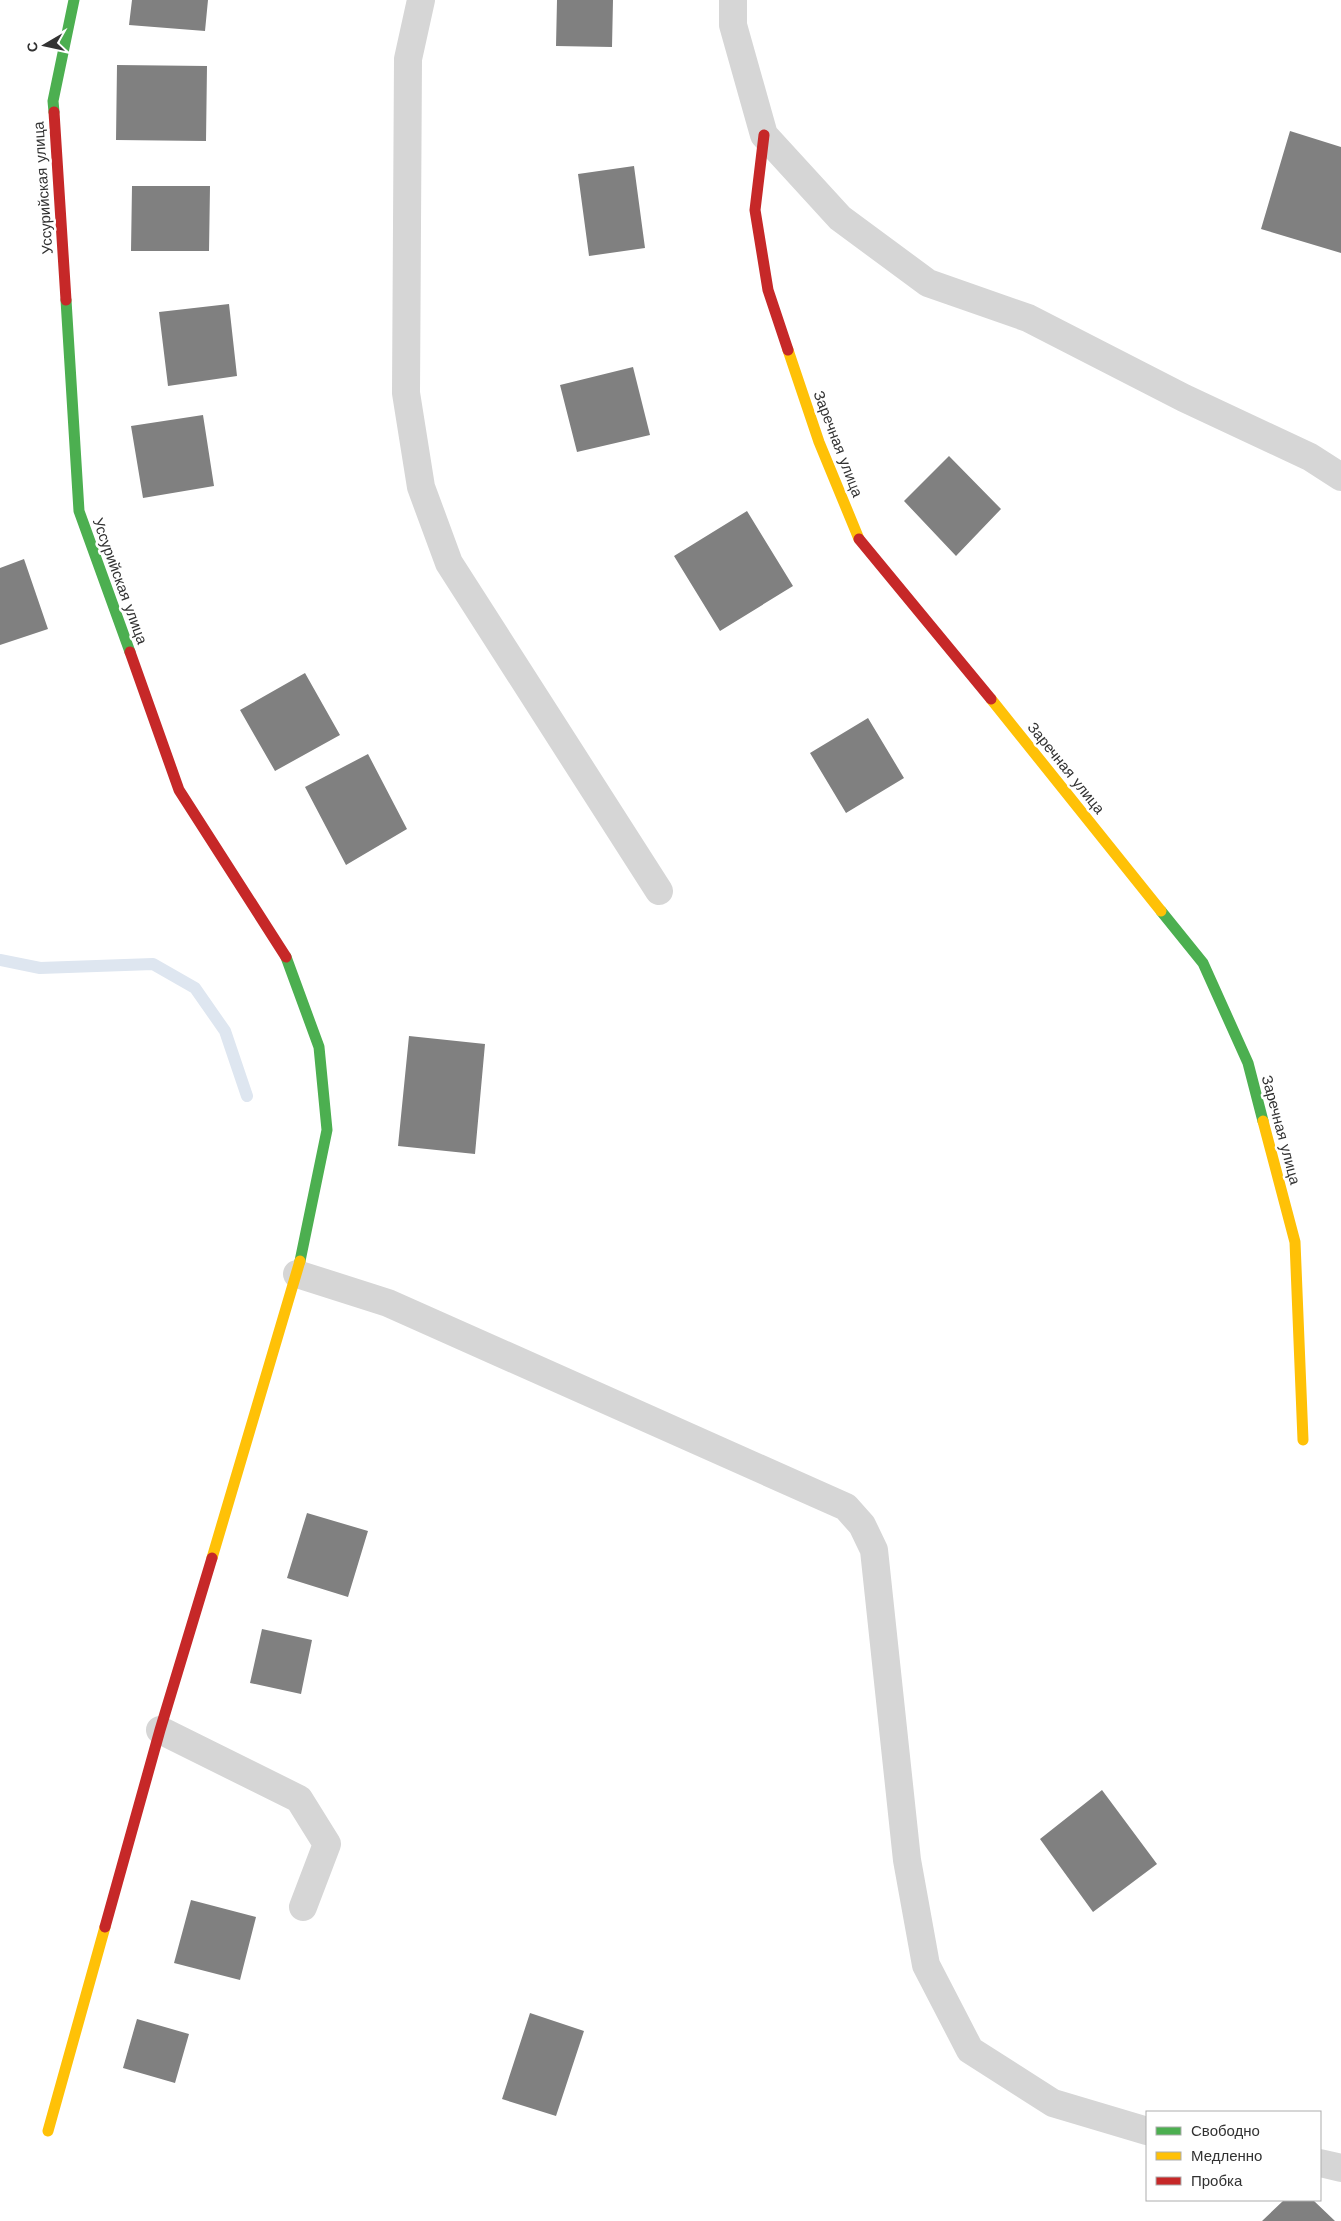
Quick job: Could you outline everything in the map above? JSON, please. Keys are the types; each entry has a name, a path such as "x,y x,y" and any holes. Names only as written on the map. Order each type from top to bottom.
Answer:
{"street":[{"name":"Уссурийская улица","path":"48,2131 160,1730 297,1274 327,1130 319,1047 287,959 179,790 79,511 53,102 74,0"},
{"path":"421,0 408,58 406,393 421,486 449,563 659,891"},
{"path":"733,0 733,25 764,135 840,218 928,283 1028,318 1184,398 1310,458 1341,477"},
{"name":"Заречная улица","path":"764,135 756,210 768,290 818,442 858,538 972,676 1203,963 1248,1063 1295,1242 1303,1440"},
{"path":"297,1274 388,1303 846,1508 862,1525 874,1550 907,1860 926,1965 970,2050 1053,2104 1146,2131"},
{"path":"160,1730 299,1799 327,1844 303,1907"},
{"path":"1321,2163 1341,2168"}],"building":[{"path":"132,0 208,0 205,31 129,25"},
{"path":"557,0 613,0 612,47 556,46"},
{"path":"117,65 207,66 206,141 116,140"},
{"path":"1290,131 1341,147 1341,253 1261,229"},
{"path":"634,166 645,248 589,256 578,174"},
{"path":"132,186 210,186 209,251 131,251"},
{"path":"229,304 237,376 168,386 159,312"},
{"path":"633,367 650,435 577,452 560,385"},
{"path":"203,415 214,486 143,498 131,426"},
{"path":"949,456 1001,509 956,556 904,501"},
{"path":"747,511 793,586 720,631 674,556"},
{"path":"24,559 48,629 0,645 0,568"},
{"path":"305,673 340,735 275,771 240,710"},
{"path":"868,718 904,778 846,813 810,753"},
{"path":"368,754 407,829 346,865 305,787"},
{"path":"409,1036 485,1044 475,1154 398,1146"},
{"path":"307,1513 368,1531 348,1597 287,1578"},
{"path":"262,1629 312,1640 301,1694 250,1683"},
{"path":"1102,1790 1157,1864 1093,1912 1040,1839"},
{"path":"191,1900 256,1917 240,1980 174,1963"},
{"path":"530,2013 584,2031 556,2116 502,2099"},
{"path":"137,2019 189,2034 175,2083 123,2068"},
{"path":"1283,2201 1314,2201 1335,2221 1262,2221"}],"waterway":[{"path":"0,960 40,968 153,964 195,988 225,1031 247,1096"}],"traffic: fast":[{"path":"54,112 53,101 74,0"},
{"path":"66,300 79,511 130,652"},
{"path":"1161,911 1203,963 1248,1063 1263,1121"},
{"path":"286,957 319,1047 327,1130 300,1261"}],"traffic: slow":[{"path":"788,350 819,442 859,539"},
{"path":"991,699 1161,911"},
{"path":"1263,1121 1295,1242 1303,1440"},
{"path":"212,1558 300,1261"},
{"path":"48,2131 105,1927"}],"traffic: jam":[{"path":"54,112 66,300"},
{"path":"764,135 755,210 768,290 788,350"},
{"path":"859,539 991,699"},
{"path":"130,652 179,790 286,957"},
{"path":"105,1927 160,1730 212,1558"}]}
